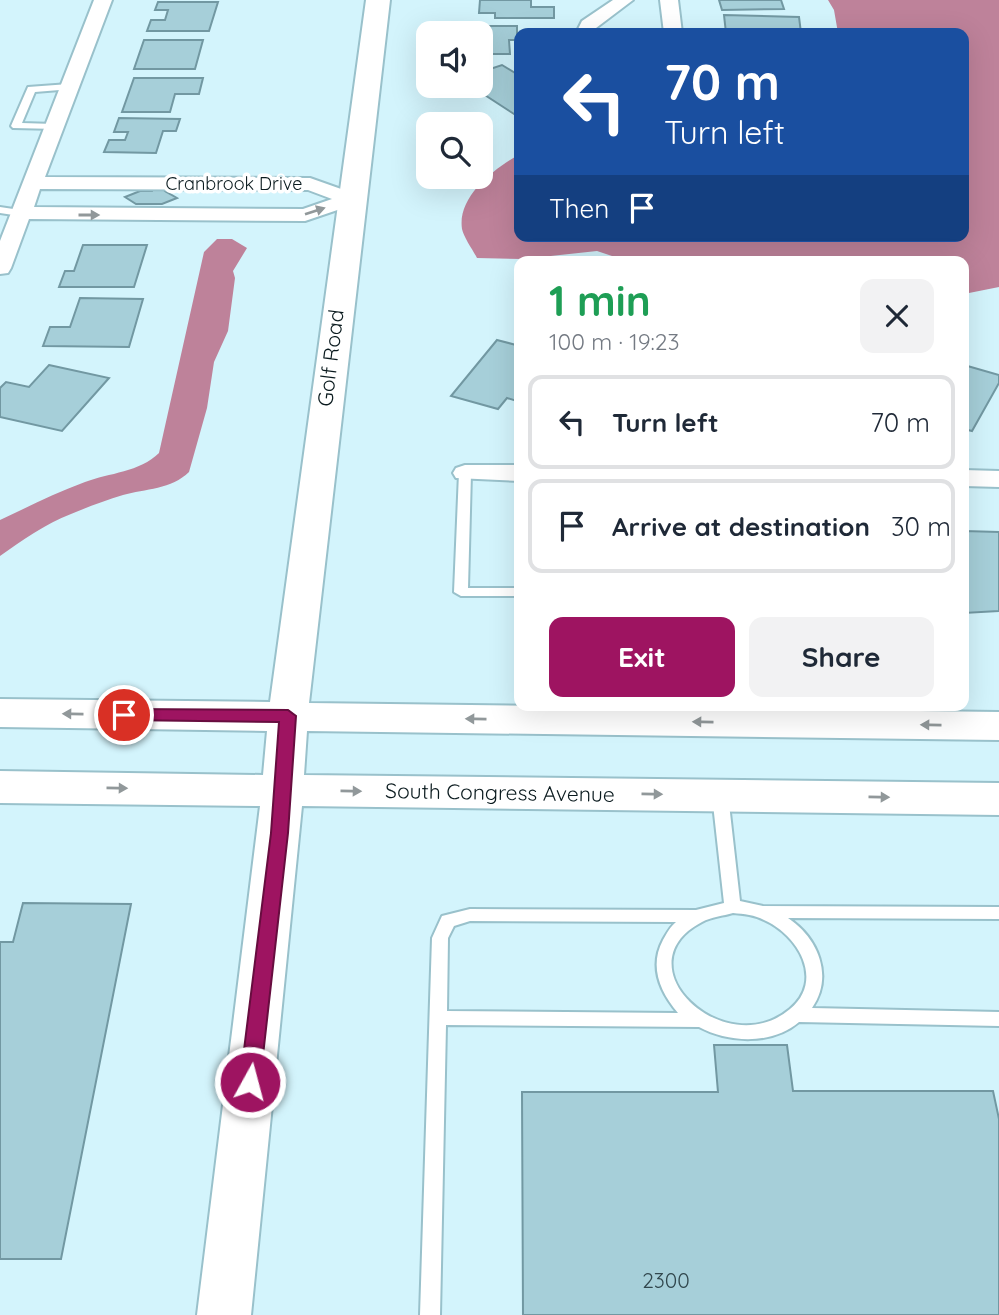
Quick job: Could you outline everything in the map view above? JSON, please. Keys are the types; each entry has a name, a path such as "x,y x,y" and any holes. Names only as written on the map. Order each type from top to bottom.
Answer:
{"street":[{"path":"2,259 10,212 32,184 103,0"},
{"name":"Golf Road","path":"223,1315 288,716 378,0"},
{"path":"587,28 624,0"},
{"path":"669,0 672,28"},
{"name":"Cranbrook Drive","path":"32,184 310,184 351,199"},
{"name":"Cranbrook Drive","path":"10,212 305,215 351,199"},
{"path":"465,473 514,473"},
{"path":"969,478 999,479"},
{"path":"0,713 999,726"},
{"name":"South Congress Avenue","path":"0,787 999,799"}],"lane":[{"path":"54,127 16,126 31,89 69,87"},
{"path":"465,473 461,592 514,592"},
{"path":"720,795 733,907"},
{"path":"700,1020 674,998 664,978 663,958 668,939 682,923 694,916 714,909 733,907 758,911 999,913"},
{"path":"438,1018 700,1020 734,1032 758,1032 780,1027 798,1015 810,999 816,981 814,961 805,942 790,927 758,911"},
{"path":"430,1315 440,939 448,921 470,915 694,916"},
{"path":"798,1015 999,1019"}],"shaded area":[{"path":"828,0 999,0 999,287 969,293 969,256 612,256 597,251 551,256 514,256 514,259 477,258 462,229 465,205 476,189 493,189 493,172 514,158 514,242 969,242 969,28 837,28 834,10"},
{"path":"217,239 232,239 247,248 233,271 235,278 228,331 214,362 207,408 189,472 175,482 117,497 61,518 0,556 0,520 74,486 143,464 159,453 204,252"}],"building":[{"path":"480,0 531,0 531,7 554,7 554,18 495,18 495,13 479,13"},
{"path":"719,0 781,0 784,9 722,10"},
{"path":"158,2 218,2 209,31 147,31 151,20 165,20 168,10 155,10"},
{"path":"724,15 799,17 800,28 725,28"},
{"path":"493,26 517,26 514,28 514,40 509,40 510,54 493,54"},
{"path":"144,40 203,40 195,69 134,69"},
{"path":"502,65 514,72 514,114 489,98 493,98 493,68"},
{"path":"134,78 203,78 199,94 175,94 170,112 122,112"},
{"path":"119,118 180,119 176,131 163,131 156,153 104,152 109,140 125,140 128,132 114,132"},
{"path":"153,188 166,189 165,191 177,198 162,204 136,204 125,197 140,191 152,191"},
{"path":"83,245 147,245 134,287 59,287 65,271 74,271"},
{"path":"80,298 143,299 129,347 43,346 50,327 70,327"},
{"path":"497,340 514,344 514,400 507,398 498,409 451,396"},
{"path":"49,365 109,378 62,431 0,417 0,388 6,382 29,387"},
{"path":"969,366 999,375 999,383 972,431 969,430"},
{"path":"969,531 999,532 999,611 969,613"},
{"path":"23,903 131,904 61,1259 0,1259 0,942 13,942"},
{"path":"714,1045 787,1045 793,1091 993,1091 999,1119 999,1315 523,1315 522,1092 718,1092"}],"route":[{"path":"124,715 288,716 279,833 250,1082"}]}
